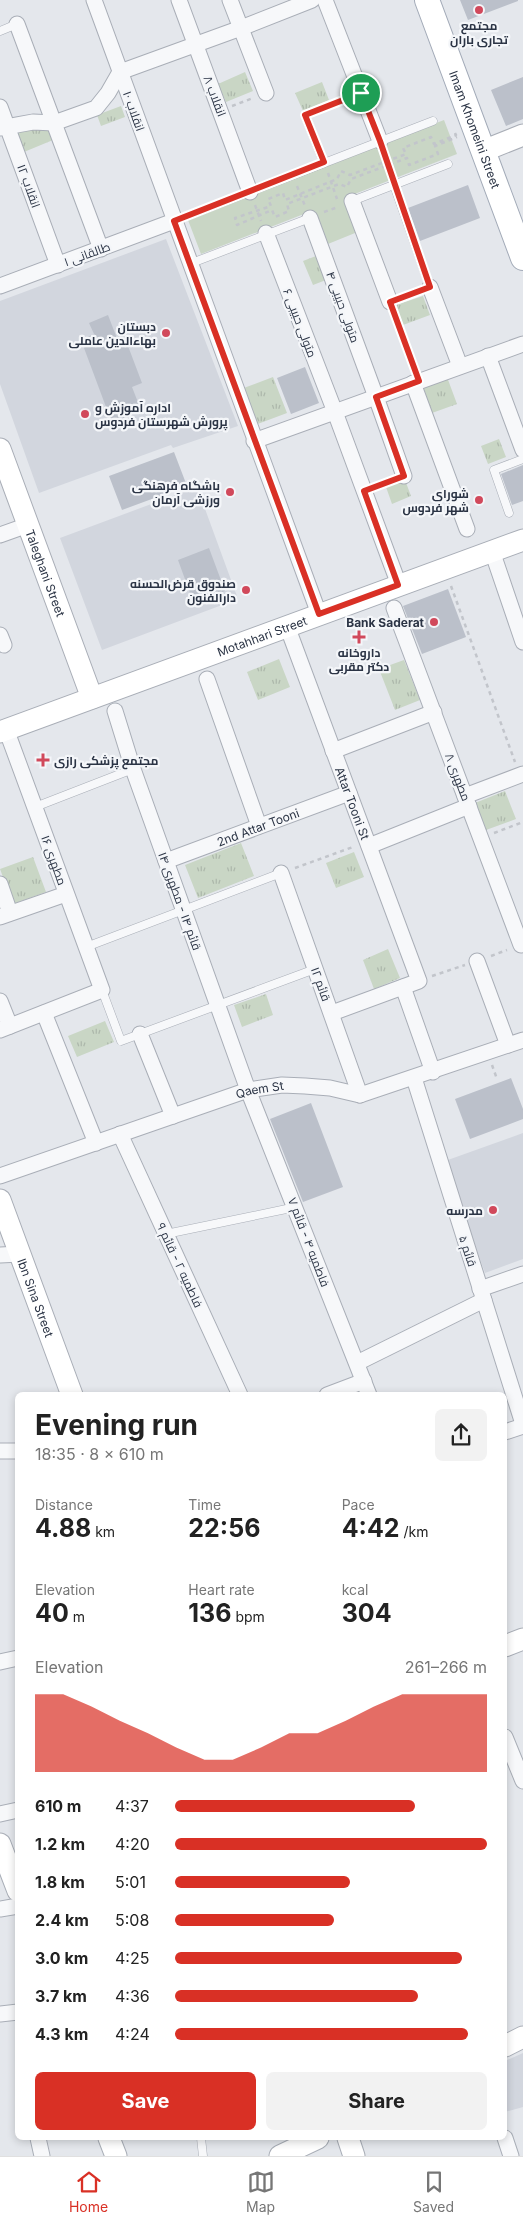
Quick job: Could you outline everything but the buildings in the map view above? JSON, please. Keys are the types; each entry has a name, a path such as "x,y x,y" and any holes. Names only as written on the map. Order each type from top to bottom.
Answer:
{"main road":[{"name":"Imam Khomeini Street","path":"427,0 523,258"}],"street":[{"name":"انقلاب ۱۰","path":"94,0 189,264 319,614"},
{"name":"انقلاب ۸","path":"179,0 222,111 250,192"},
{"path":"230,0 266,93"},
{"path":"4,126 33,122 54,123 96,108 108,93 120,72 241,28 275,6 312,0"},
{"path":"325,0 380,141"},
{"path":"17,24 101,248"},
{"name":"انقلاب ۱۲","path":"0,107 4,126 58,264"},
{"path":"484,151 523,135"},
{"path":"352,201 390,302"},
{"name":"متولی حبیبی ۴","path":"310,218 404,476"},
{"name":"طالقانی ۱","path":"0,286 174,221"},
{"name":"متولی حبیبی ۶","path":"266,234 335,412 398,585"},
{"path":"430,287 460,366"},
{"path":"254,441 523,344"},
{"path":"488,356 523,450"},
{"path":"416,382 467,529"},
{"name":"Taleghani Street","path":"0,450 92,698"},
{"path":"0,535 28,525"},
{"name":"Motahhari Street","path":"3,730 523,540"},
{"path":"492,551 523,642"},
{"name":"مطهری ۸","path":"394,608 521,945"},
{"name":"Attar Tooni St","path":"286,626 419,981 403,987"},
{"path":"206,678 259,826"},
{"name":"قائم ۱۴ - مطهری ۱۴","path":"115,711 133,769 248,1090"},
{"path":"333,751 434,712"},
{"name":"مطهری ۱۶","path":"3,730 35,807 102,990"},
{"path":"368,844 467,801 521,775"},
{"name":"2nd Attar Tooni","path":"166,861 349,793"},
{"name":"قائم ۱۲","path":"282,873 360,1096"},
{"path":"0,884 5,915 66,894"},
{"path":"477,960 508,1045"},
{"path":"332,1013 403,987 433,1072"},
{"path":"0,1001 5,1028 102,990"},
{"path":"44,1013 96,1142"},
{"path":"140,1034 173,1116"},
{"path":"360,1096 523,1040"},
{"name":"قائم ۵","path":"414,1078 523,1425"},
{"name":"Qaem St","path":"0,1176 248,1090 282,1085 305,1086 330,1088 360,1096"},
{"name":"فاطمیه ۴ - قائم ۷","path":"248,1090 296,1207 366,1388"},
{"name":"فاطمیه ۲ - قائم ۹","path":"120,1134 239,1392"},
{"name":"Ibn Sina Street","path":"0,1200 10,1254 71,1392"},
{"path":"357,1363 523,1274"},
{"path":"344,1392 366,1388"},
{"path":"507,1431 523,1425"},
{"path":"0,1451 15,1451"},
{"path":"507,1645 523,1639"},
{"path":"0,1662 15,1659"},
{"path":"507,1742 523,1782"},
{"path":"0,1814 15,1811"},
{"path":"0,1844 15,1884"},
{"path":"0,1909 15,1906"},
{"path":"0,2014 15,2012"},
{"path":"507,2045 523,2037"},
{"path":"38,2140 42,2156"},
{"path":"110,2140 116,2156"},
{"path":"280,2156 314,2140"},
{"path":"349,2140 354,2156"},
{"path":"506,2140 511,2156"}],"lane":[{"path":"0,31 17,24"},
{"path":"305,115 324,162"},
{"path":"174,221 433,121"},
{"path":"352,201 448,164"},
{"path":"394,185 430,287"},
{"path":"189,264 310,218"},
{"path":"509,513 494,470 523,458"},
{"path":"35,807 133,769"},
{"path":"86,947 282,873"},
{"path":"102,990 121,1041 315,969"},
{"path":"166,1234 296,1207"},
{"path":"201,2140 203,2156"}],"path":[{"path":"222,111 266,93"},
{"path":"305,115 361,93"},
{"path":"454,128 456,134 434,144 431,137 403,148 406,154 350,175 341,171 337,179 285,200 282,193 268,199 270,206 235,218 237,225 272,210 275,217 289,211 287,204 333,186 340,184 347,186 351,179 407,158 409,165 438,154 435,146 457,137 460,144"},
{"path":"380,141 394,185"},
{"path":"293,175 310,218 340,206 324,162"},
{"path":"250,192 266,234"},
{"path":"416,382 390,302 430,287"},
{"path":"364,491 404,476"},
{"path":"444,568 521,775"},
{"path":"481,838 523,822"},
{"path":"282,873 368,844"}],"shaded area":[{"path":"166,239 238,426 173,448 171,445 39,493 0,384 0,301"},
{"path":"197,487 238,599 102,650 60,538"},
{"name":"مدرسه","path":"523,1133 523,1259 485,1273 445,1161"},
{"path":"523,2053 523,2107 507,2111 507,2060"}],"green space":[{"path":"245,72 253,91 226,102 218,84"},
{"path":"322,82 329,100 303,111 295,93"},
{"path":"121,106 125,117 101,126 97,115"},
{"path":"444,120 457,154 347,197 360,231 323,246 309,212 201,254 188,220"},
{"path":"15,129 48,130 53,140 24,152"},
{"path":"316,256 326,280 313,285 303,261"},
{"path":"423,296 430,315 403,325 396,305"},
{"path":"273,377 287,413 255,425 241,389"},
{"path":"447,377 457,404 432,413 423,386"},
{"path":"499,439 506,457 488,464 481,446"},
{"path":"405,480 411,496 392,504 386,487"},
{"path":"279,659 290,687 258,700 247,672"},
{"path":"404,660 420,700 395,710 379,669"},
{"path":"505,791 516,819 486,830 475,803"},
{"path":"241,843 254,876 198,898 185,865"},
{"path":"354,852 364,877 336,888 326,863"},
{"path":"33,857 46,892 13,904 0,869"},
{"path":"388,949 400,978 374,989 363,960"},
{"path":"266,994 273,1015 242,1027 234,1005"},
{"path":"105,1021 114,1042 77,1057 68,1036"}],"place":[{"name":"مجتمع تجاری باران","path":"479,10"},
{"name":"دبستان بهاءالدین عاملی","path":"166,333"},
{"name":"اداره آموزش و پرورش شهرستان فردوس","path":"85,414"},
{"name":"باشگاه فرهنگی ورزشی آرمان","path":"230,492"},
{"name":"شورای شهر فردوس","path":"479,500"},
{"name":"صندوق قرض‌الحسنه دارالفنون","path":"246,590"},
{"name":"Bank Saderat","path":"434,622"},
{"name":"داروخانه دکتر مقربی","path":"359,637"},
{"name":"مجتمع پزشکی رازی","path":"43,760"},
{"name":"مدرسه","path":"493,1210"}],"route":[{"path":"361,93 380,141 430,287 390,302 419,381 376,397 404,476 364,491 398,585 319,614 174,221 324,162 305,115 361,93"}]}
